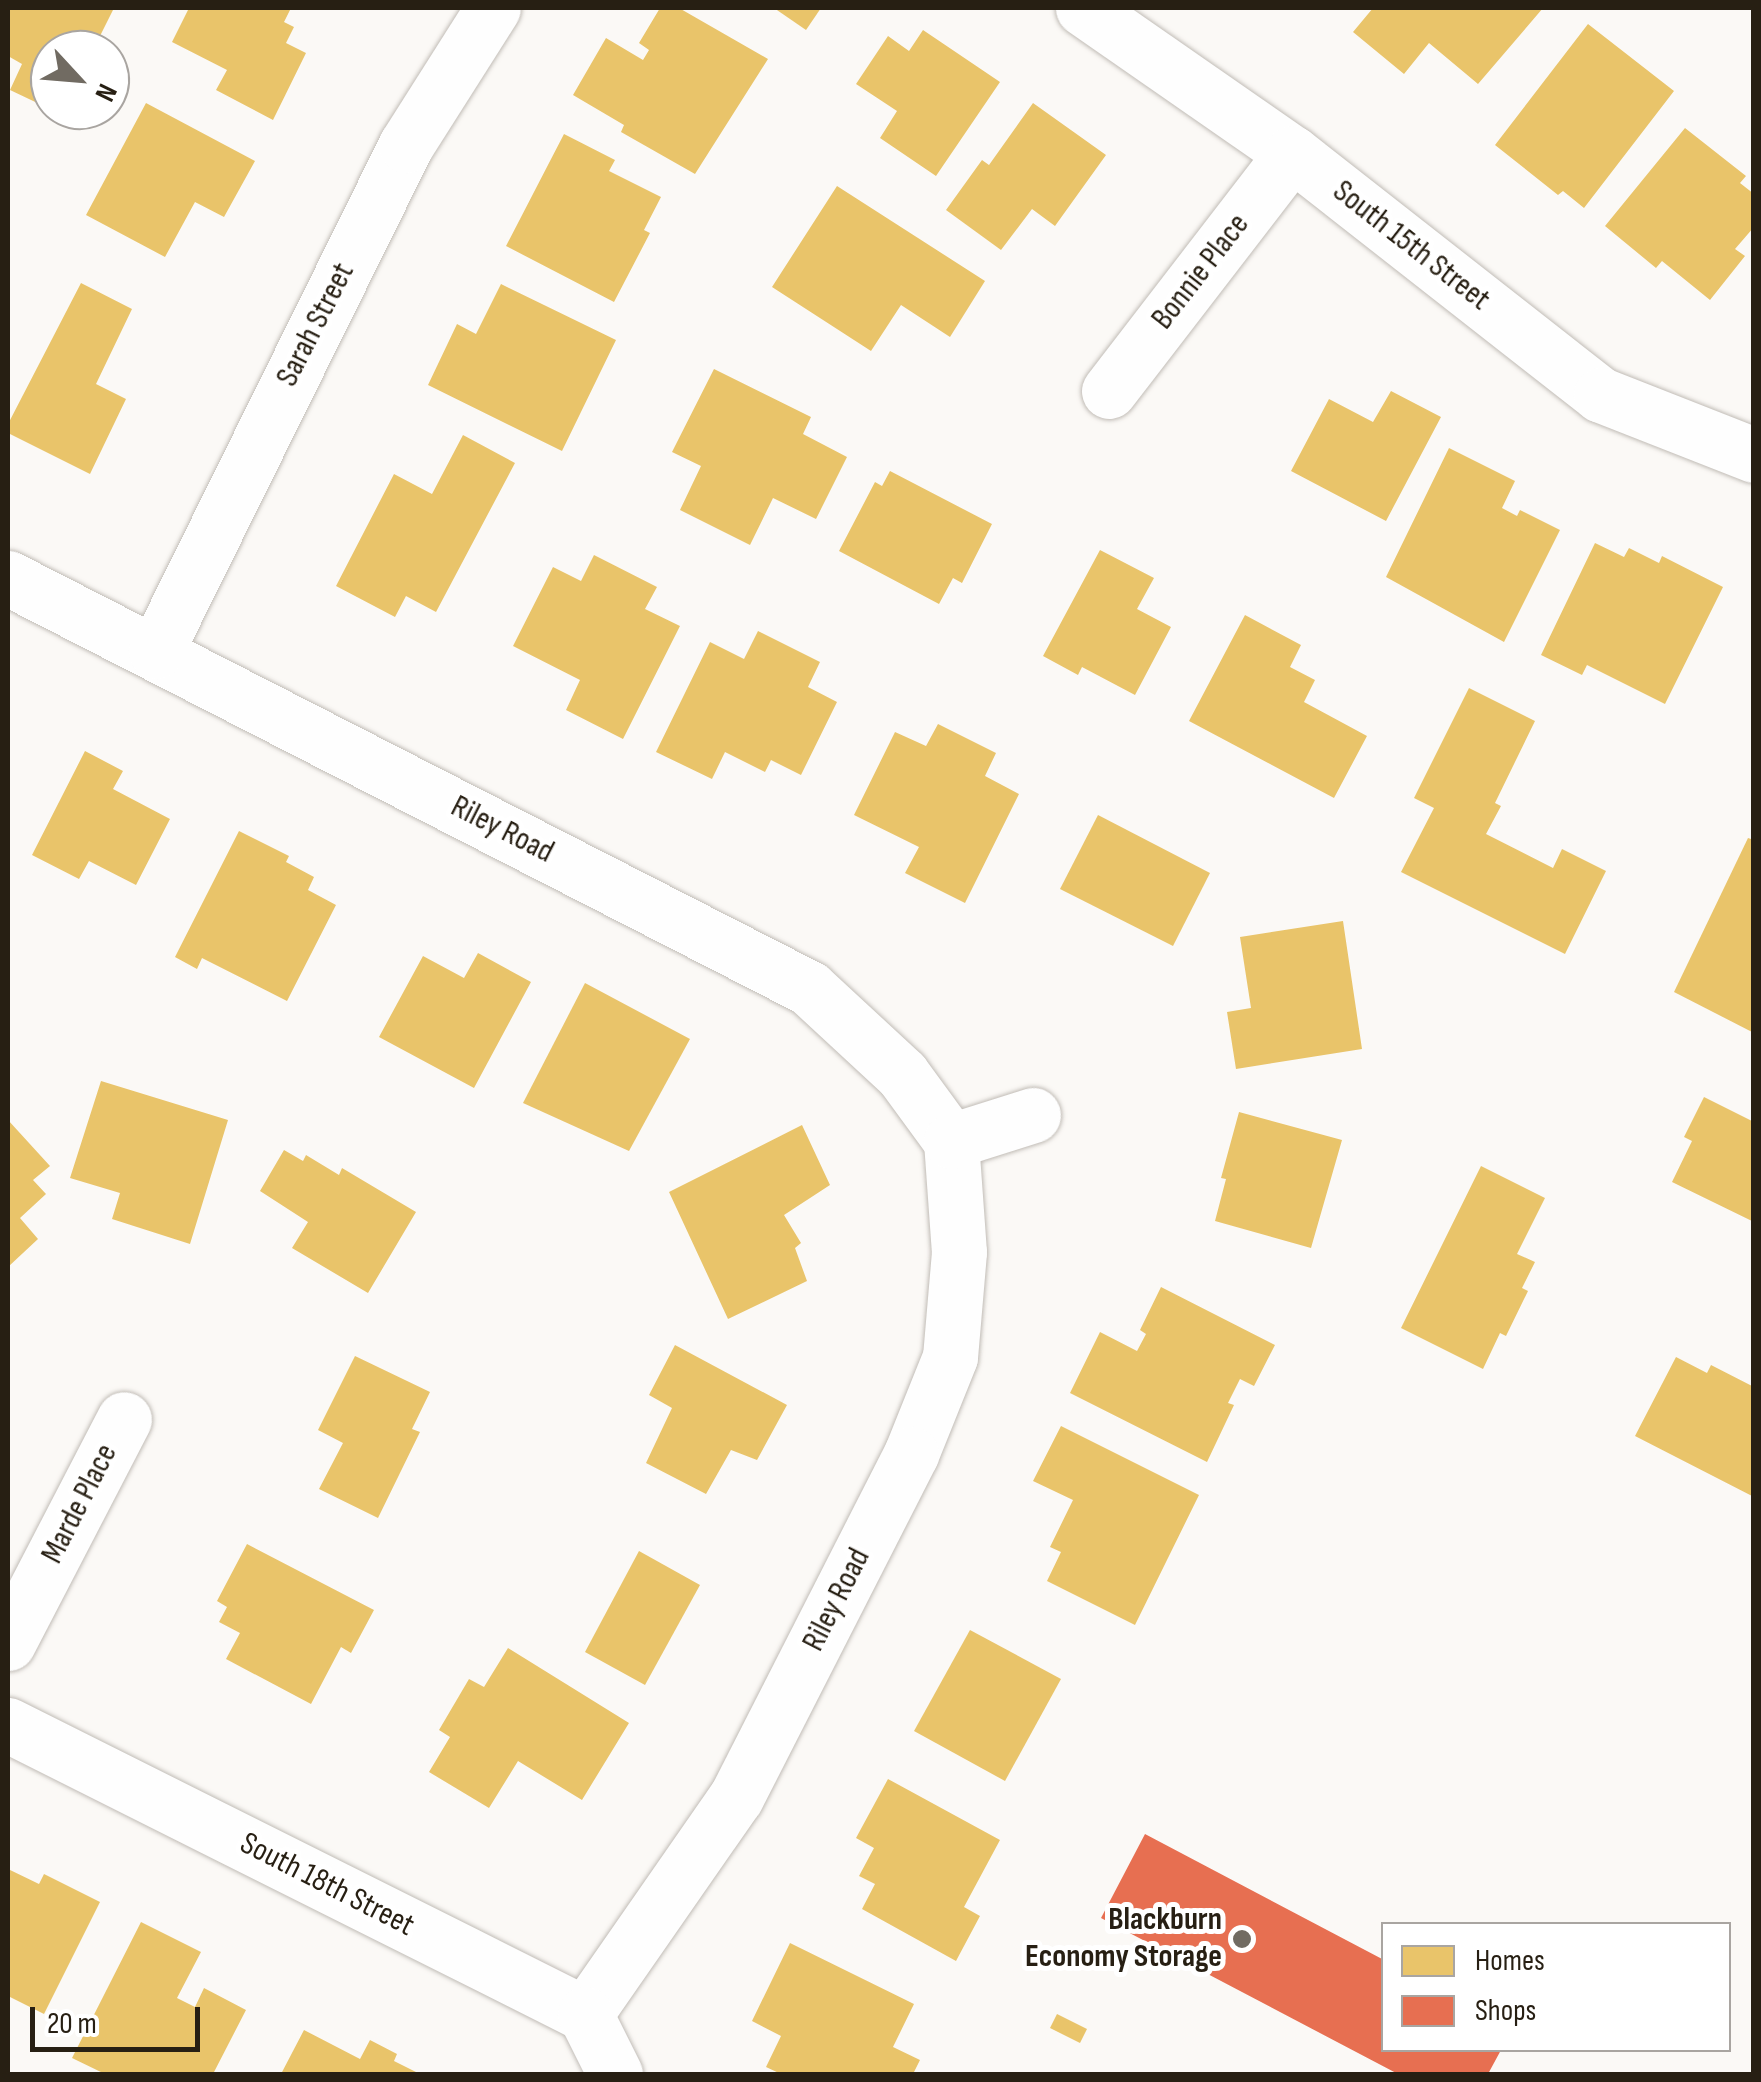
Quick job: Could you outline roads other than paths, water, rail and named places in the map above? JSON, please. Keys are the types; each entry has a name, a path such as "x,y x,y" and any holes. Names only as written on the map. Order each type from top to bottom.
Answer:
{"street":[{"name":"Sarah Street","path":"156,651 406,145 493,8"},
{"name":"South 15th Street","path":"1083,8 1292,152 1602,395 1754,455"},
{"name":"Bonnie Place","path":"1109,390 1292,152"},
{"name":"Riley Road","path":"8,578 809,988 902,1074 950,1141 959,1252 950,1357 911,1454 736,1797 585,2014"},
{"path":"950,1141 1033,1116"},
{"name":"Marde Place","path":"8,1642 124,1419"},
{"name":"South 18th Street","path":"8,1725 585,2014"},
{"path":"585,2014 616,2074"}],"place":[{"name":"Blackburn Economy Storage","path":"1242,1939"}]}
